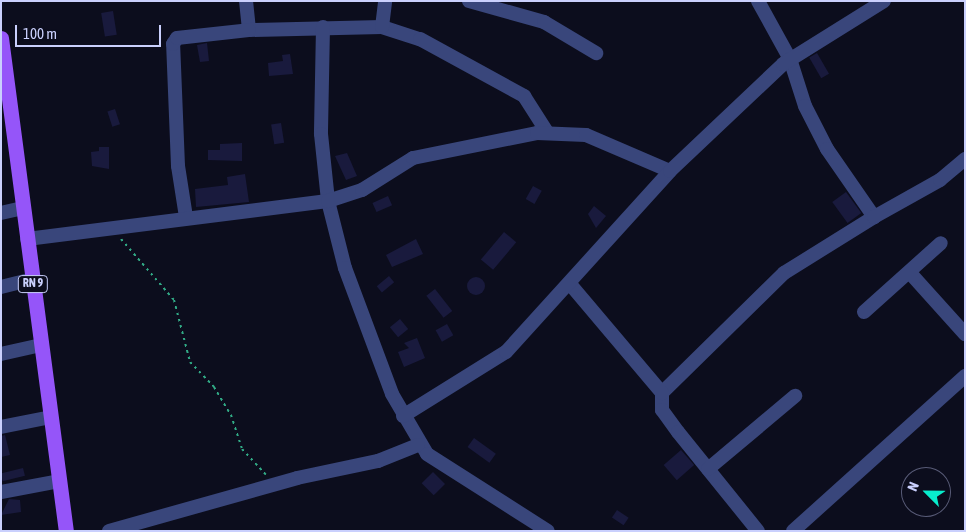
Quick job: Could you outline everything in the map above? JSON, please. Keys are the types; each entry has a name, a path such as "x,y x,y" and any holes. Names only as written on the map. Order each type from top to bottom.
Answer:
{"main road":[{"name":"RN 9","path":"1,38 4,85 23,208 66,531"}],"street":[{"path":"246,1 249,30"},
{"path":"382,27 385,1"},
{"path":"469,1 544,22 596,53"},
{"path":"758,1 790,59 805,106 827,150 874,217"},
{"path":"403,416 499,357 570,284 670,171 790,59 884,1"},
{"path":"323,27 321,134 328,201 346,268 403,416 418,445 548,531"},
{"path":"186,217 178,166 173,44 178,38 249,30 382,27 420,39 512,88 524,96 547,132"},
{"path":"27,239 186,217 328,201 362,190 413,158 547,132 586,135 670,171"},
{"path":"662,393 784,273 874,217 940,180 965,159"},
{"path":"1,213 23,208"},
{"path":"864,312 911,274 941,243"},
{"path":"911,274 965,334"},
{"path":"1,286 32,279"},
{"path":"570,284 662,393 662,410 758,531"},
{"path":"1,354 41,345"},
{"path":"793,531 965,376"},
{"path":"708,469 795,396"},
{"path":"1,427 51,417"},
{"path":"109,531 273,486 378,461 418,445"},
{"path":"1,492 59,481"}],"path":[{"path":"114,228 144,271 174,300 190,362 214,387 231,415 242,449 273,486"}],"building":[{"path":"113,11 117,35 105,37 101,13"},
{"path":"207,43 209,61 200,62 197,45"},
{"path":"817,53 829,74 821,78 809,58"},
{"path":"290,54 293,74 269,76 268,63 283,61 282,55"},
{"path":"115,109 120,124 112,127 107,111"},
{"path":"281,123 284,143 274,144 271,125"},
{"path":"242,143 242,161 208,160 208,150 220,150 220,144"},
{"path":"99,147 109,147 109,169 92,166 91,152 99,151"},
{"path":"347,153 357,176 346,180 335,156"},
{"path":"245,174 249,202 196,207 195,189 228,185 227,177"},
{"path":"533,186 542,191 534,204 526,199"},
{"path":"846,192 861,213 848,223 832,202"},
{"path":"388,196 392,205 377,212 372,203"},
{"path":"594,206 606,216 596,228 588,214"},
{"path":"504,232 516,242 493,270 481,260"},
{"path":"416,239 423,254 392,267 386,255"},
{"path":"389,276 394,282 382,292 377,286"},
{"path":"476,277 482,280 485,286 482,292 476,295 470,292 467,286 470,280"},
{"path":"435,289 452,311 444,318 426,296"},
{"path":"400,319 408,329 398,337 390,327"},
{"path":"447,324 453,335 442,342 436,330"},
{"path":"417,338 425,358 404,367 398,352 409,348 404,343"},
{"path":"5,435 10,455 1,457 1,436"},
{"path":"474,438 496,454 489,463 468,447"},
{"path":"681,450 694,465 677,480 664,465"},
{"path":"23,468 25,476 3,481 1,473"},
{"path":"433,472 445,484 434,495 422,483"},
{"path":"9,499 20,500 21,512 1,515"},
{"path":"617,510 629,518 624,525 612,517"}]}
